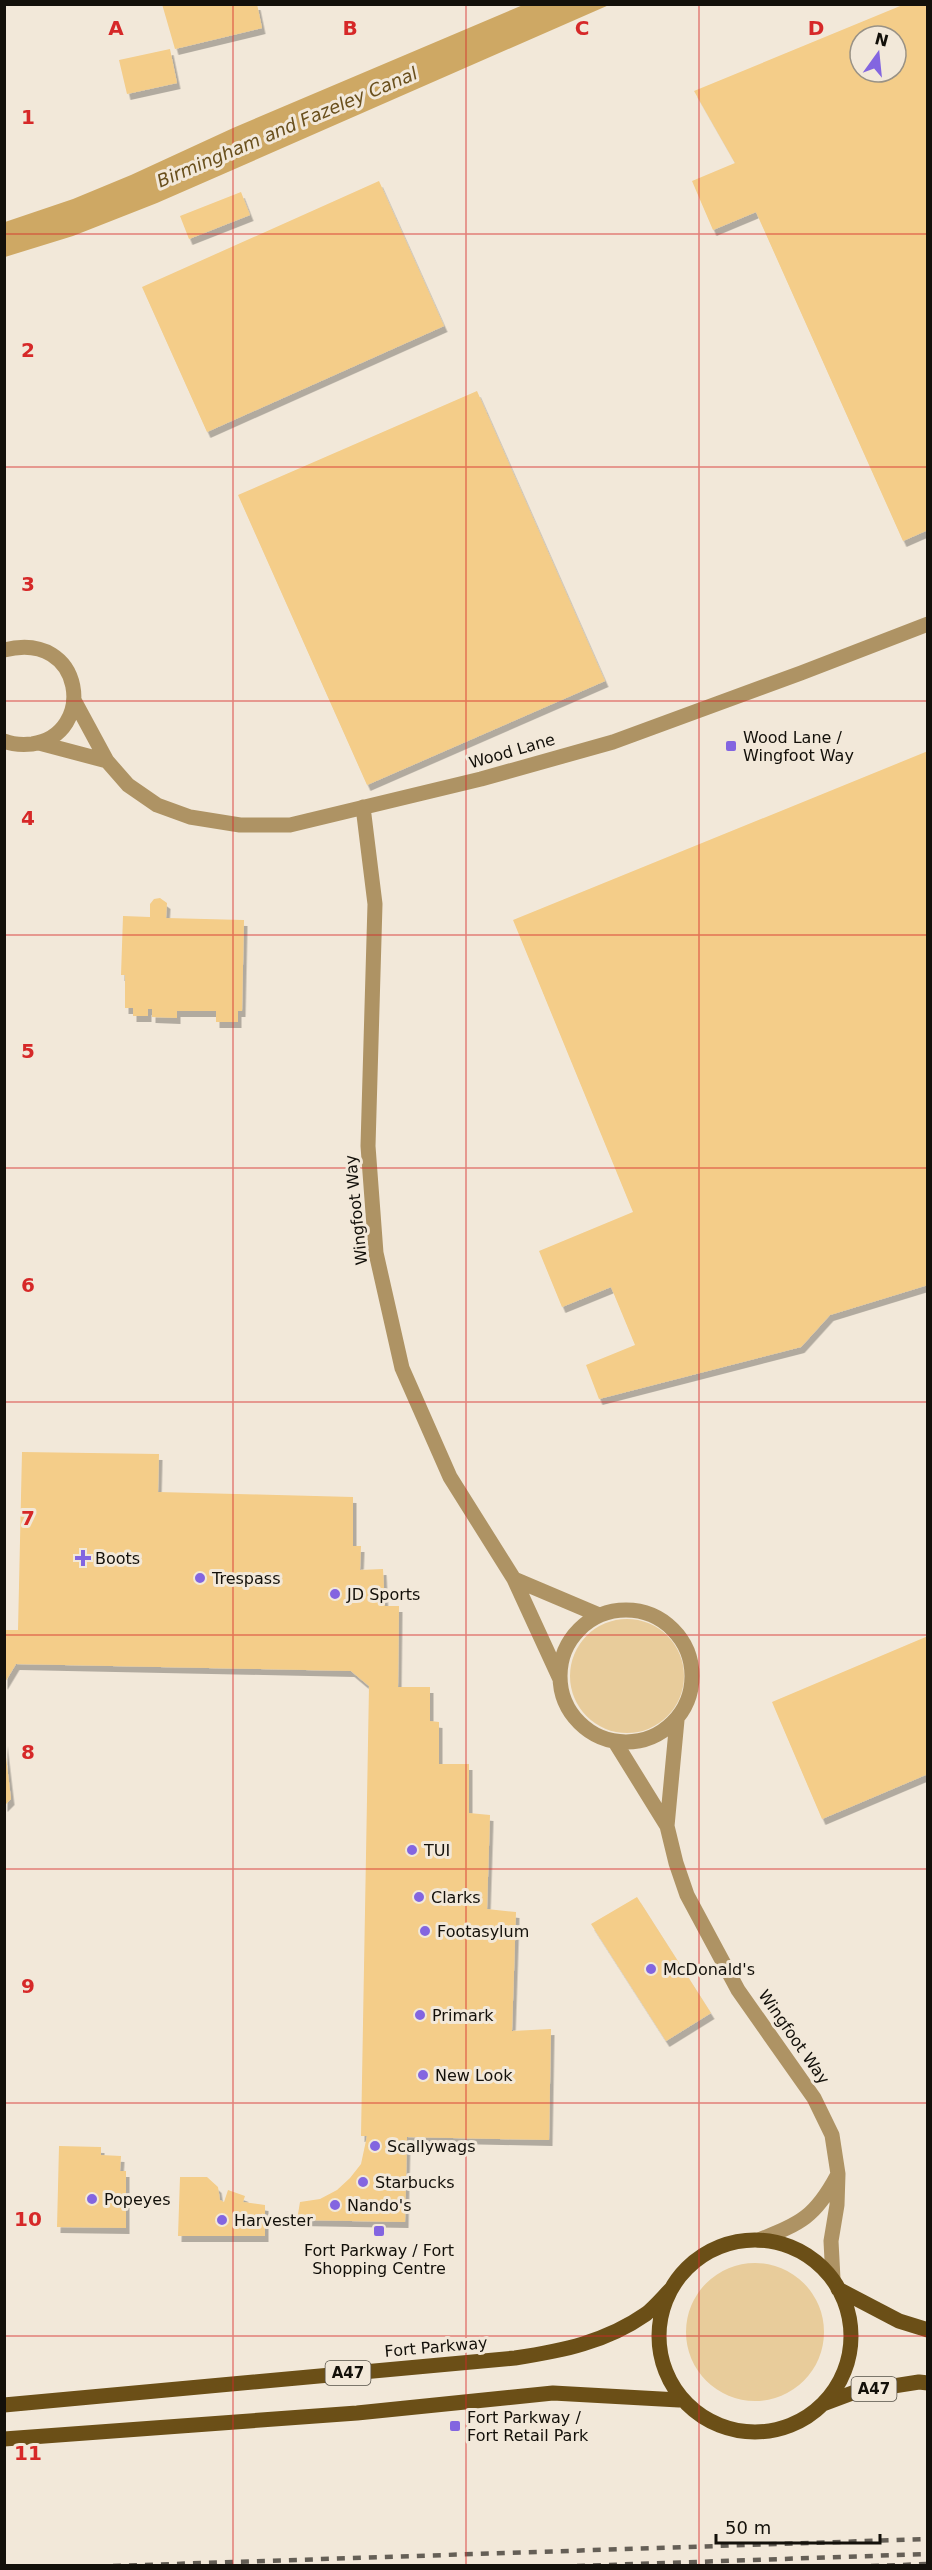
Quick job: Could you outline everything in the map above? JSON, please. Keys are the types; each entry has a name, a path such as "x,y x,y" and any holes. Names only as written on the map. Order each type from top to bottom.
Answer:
{"main road":[{"name":"Fort Parkway","path":"4,2405 515,2358 568,2350 600,2340 646,2313 672,2288 685,2270 713,2252 738,2242 759,2240 776,2242 800,2252 820,2265 836,2284 849,2314 851,2330 849,2354 838,2385 823,2404"},
{"name":"Fort Parkway","path":"836,2284 899,2321 927,2330"},
{"name":"Fort Parkway","path":"672,2288 661,2321 659,2338 662,2357 679,2400"},
{"name":"Fort Parkway","path":"4,2439 357,2413 553,2393 679,2400 718,2425 748,2432 762,2432 792,2424 823,2404 855,2392 919,2382 927,2383"}],"street":[{"name":"Wood Lane","path":"4,650 21,646 36,647 50,653 62,663 74,687 74,700 107,761 128,785 157,805 190,817 240,825 290,825 481,779 613,742 927,624"},
{"path":"39,743 63,727 74,700"},
{"path":"4,741 22,745 39,743 107,761"},
{"name":"Wingfoot Way","path":"363,807 375,904 368,1146 376,1253 402,1368 450,1477 514,1579 560,1679"},
{"path":"514,1579 599,1615"},
{"path":"628,1609 646,1612 666,1622 681,1637 691,1658 693,1680 688,1701 677,1720 659,1734 638,1742 615,1742 594,1734 576,1720 565,1701 560,1679 562,1659 569,1641 582,1626 599,1615 628,1609"},
{"name":"Wingfoot Way","path":"667,1826 677,1720"},
{"name":"Wingfoot Way","path":"615,1742 667,1826 687,1895 738,1990 814,2098 832,2135 838,2174 837,2205 831,2241 836,2284"},
{"path":"759,2240 797,2224 823,2199 838,2174"}],"shaded area":[{"path":"627,1619 649,1623 668,1635 680,1654 684,1676 680,1698 668,1717 649,1729 627,1733 605,1729 586,1717 574,1698 570,1676 574,1654 586,1635 605,1623"},
{"path":"755,2263 782,2268 804,2283 819,2305 824,2332 819,2359 804,2381 782,2396 755,2401 728,2396 706,2381 691,2359 686,2332 691,2305 706,2283 728,2268"}],"water":[{"name":"Birmingham and Fazeley Canal","path":"523,5 609,5 157,203 73,236 5,257 5,222 73,199 131,175 233,128"}],"building":[{"path":"162,4 257,4 262,28 175,49"},
{"path":"905,4 928,4 928,530 903,541 756,212 713,230 692,181 735,163 694,91 848,28 848,84 908,84 908,24 856,24"},
{"path":"170,49 177,83 127,94 119,60"},
{"path":"379,181 444,326 207,432 142,287"},
{"path":"241,192 250,215 189,239 180,216"},
{"path":"477,391 605,681 367,785 238,495"},
{"path":"928,751 928,1285 830,1315 801,1347 599,1399 586,1365 635,1345 611,1287 562,1307 539,1251 633,1212 513,920"},
{"path":"160,898 167,903 166,918 244,920 242,1011 238,1011 238,1022 216,1022 216,1011 177,1011 177,1018 152,1017 152,1009 148,1009 148,1016 133,1016 133,1008 125,1008 125,975 121,975 123,916 150,917 150,904 154,899"},
{"path":"22,1452 159,1454 158,1492 353,1497 353,1546 361,1546 360,1570 383,1569 385,1606 399,1606 398,1687 430,1687 430,1721 439,1722 439,1764 469,1764 469,1813 490,1815 487,1909 516,1912 512,2031 551,2029 549,2140 407,2137 405,2222 297,2220 300,2202 320,2199 337,2190 350,2178 361,2164 367,2136 361,2136 369,1686 351,1671 16,1664 4,1684 4,1630 18,1630"},
{"path":"928,1636 928,1774 822,1819 772,1702"},
{"path":"4,1740 11,1799 4,1806"},
{"name":"McDonald's","path":"637,1897 711,2013 666,2041 591,1924"},
{"name":"Popeyes","path":"59,2146 101,2147 101,2155 121,2156 120,2171 126,2171 126,2228 57,2227"},
{"name":"Harvester","path":"180,2177 207,2177 218,2187 220,2200 224,2202 228,2190 245,2196 243,2202 265,2205 265,2236 178,2236"}],"railway":[{"path":"113,2566 928,2539"},
{"path":"577,2566 928,2554"},
{"path":"871,2566 928,2564"}],"place":[{"name":"Wood Lane / Wingfoot Way","path":"731,746"},
{"name":"Boots","path":"83,1558"},
{"name":"Trespass","path":"200,1578"},
{"name":"JD Sports","path":"335,1594"},
{"name":"TUI","path":"412,1850"},
{"name":"Clarks","path":"419,1897"},
{"name":"Footasylum","path":"425,1931"},
{"name":"McDonald's","path":"651,1969"},
{"name":"Primark","path":"420,2015"},
{"name":"New Look","path":"423,2075"},
{"name":"Scallywags","path":"375,2146"},
{"name":"Starbucks","path":"363,2182"},
{"name":"Popeyes","path":"92,2199"},
{"name":"Nando's","path":"335,2205"},
{"name":"Harvester","path":"222,2220"},
{"name":"Fort Parkway / Fort Shopping Centre","path":"379,2231"},
{"name":"Fort Parkway / Fort Retail Park","path":"455,2426"}]}
